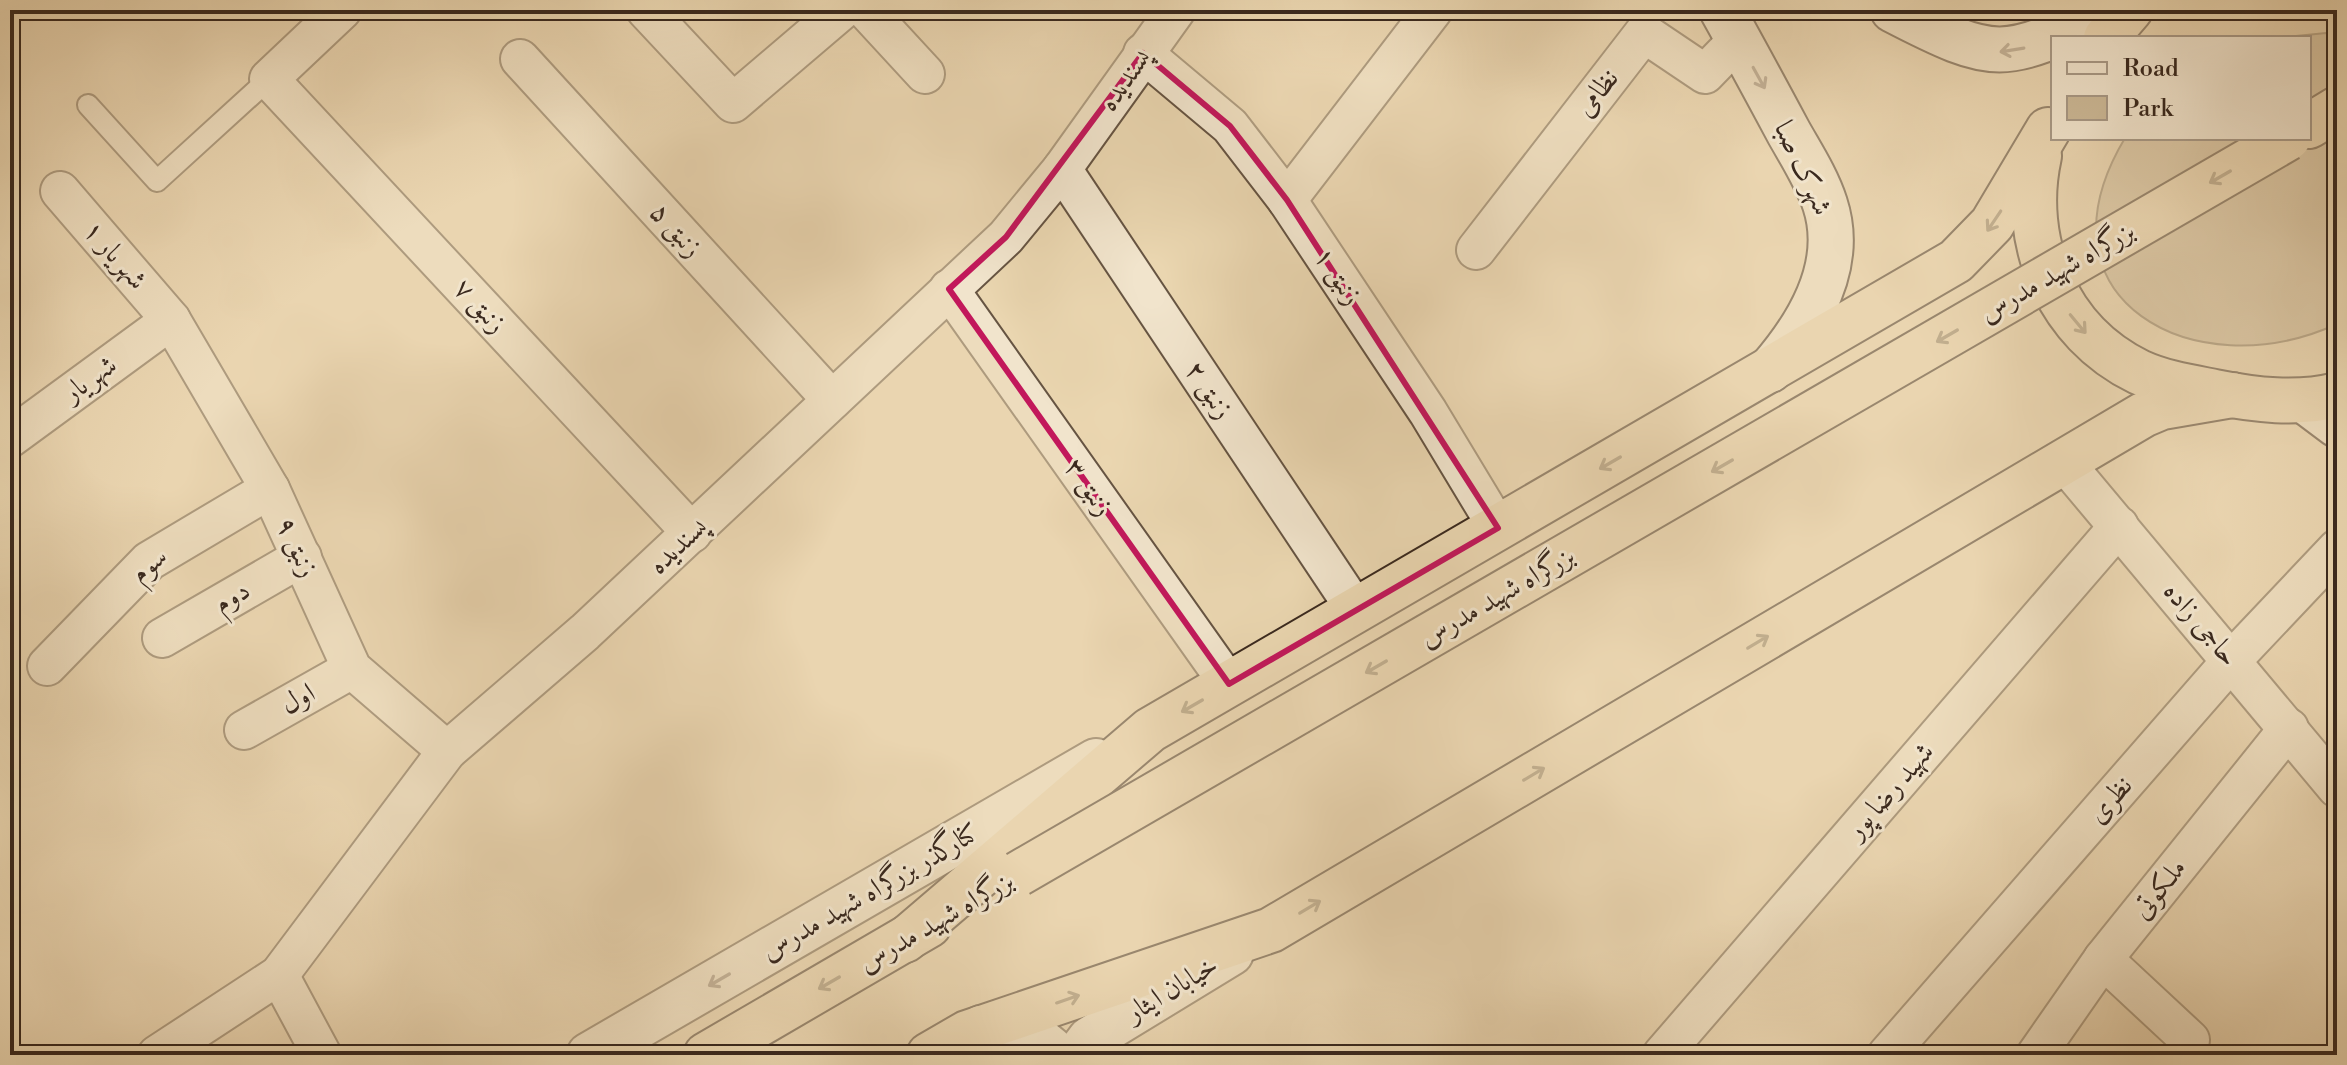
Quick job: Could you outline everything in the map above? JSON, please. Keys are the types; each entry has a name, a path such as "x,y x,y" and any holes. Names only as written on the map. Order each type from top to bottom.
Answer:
{"highway":[{"path":"2108,36 2130,10"},
{"path":"2311,125 2337,109"},
{"path":"905,940 1150,730 1969,251 1992,224 2051,125"},
{"path":"2051,125 2034,182 2034,222 2047,275 2067,311 2094,342 2139,372 2164,382 2232,395 2326,407"},
{"name":"بزرگراه شهید مدرس","path":"706,1055 2285,140"},
{"path":"929,1055 981,1028 1271,930 2155,410 2232,395"}],"street":[{"path":"269,79 342,10"},
{"path":"646,10 733,103 842,10"},
{"path":"866,10 925,74"},
{"name":"پسندیده","path":"157,1055 279,975 447,751 585,632 1006,237 1062,169 1176,10"},
{"path":"1287,200 1433,10"},
{"path":"1893,10 1967,45 2003,52 2051,38"},
{"path":"2055,36 2110,10"},
{"name":"نظامی","path":"1476,250 1644,33 1705,74 1730,25"},
{"name":"شهرک صبا","path":"1730,25 1816,182 1832,237 1830,263 1821,291 1797,335 1770,370"},
{"name":"زنبق ۱","path":"1143,53 1230,126 1287,200 1428,412 1498,528"},
{"name":"زنبق ۵","path":"520,59 832,400"},
{"name":"زنبق ۷","path":"269,79 692,533"},
{"name":"زنبق ۲","path":"1062,169 1356,610"},
{"name":"شهریار ۱","path":"60,191 171,320"},
{"name":"زنبق ۳","path":"949,289 1229,684"},
{"name":"شهریار","path":"10,438 171,320"},
{"name":"زنبق ۹","path":"171,320 270,489 352,669 447,751"},
{"name":"حاجی زاده","path":"2064,462 2337,788"},
{"name":"سوم","path":"47,666 149,561 270,489"},
{"name":"شهید رضا پور","path":"1662,1055 2119,526"},
{"name":"نظری","path":"1887,1055 2232,660 2337,549"},
{"name":"دوم","path":"162,638 302,557"},
{"name":"اول","path":"244,730 352,669"},
{"name":"ملکوتی","path":"2036,1055 2103,959 2289,728"},
{"name":"کنارگذر بزرگراه شهید مدرس","path":"589,1055 1150,730"},
{"name":"خیابان ایثار","path":"1078,1055 1090,1039 1271,930"},
{"path":"2103,959 2190,1040"},
{"path":"279,975 322,1055"},
{"path":"981,1028 1021,1030 1057,1055"}],"lane":[{"path":"88,105 157,181 269,79"}],"highlighted area":[{"path":"1143,53 1230,126 1287,200 1498,528 1229,684 949,289 1006,237"}],"green space":[{"path":"2337,35 2337,324 2283,341 2230,345 2182,336 2141,316 2112,285 2097,245 2100,195 2124,140 2311,140 2311,36 2295,36"}]}
